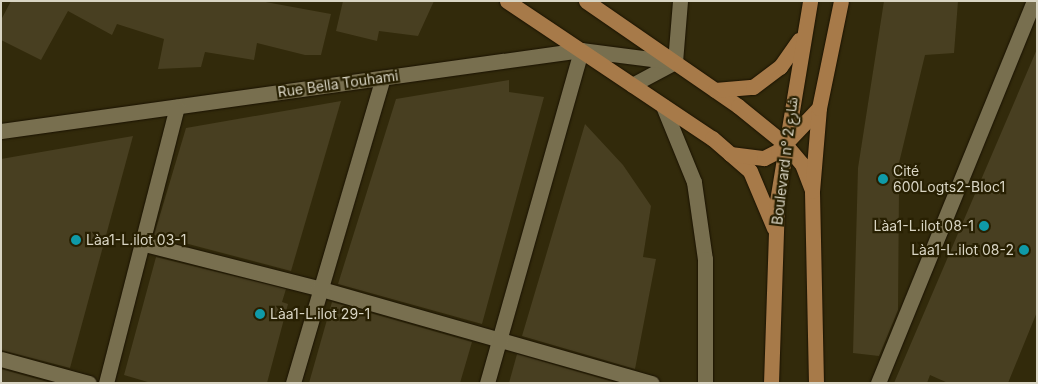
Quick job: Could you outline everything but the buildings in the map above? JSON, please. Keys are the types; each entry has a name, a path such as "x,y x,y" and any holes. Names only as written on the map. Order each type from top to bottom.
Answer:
{"main road":[{"path":"508,1 663,106 730,154 750,171 776,232"},
{"path":"586,1 715,90 785,144 802,164 812,192"},
{"name":"Boulevard n° شارع 2","path":"771,383 776,232 785,144 802,37 810,1"},
{"name":"Boulevard n° شارع 2","path":"816,383 812,192 819,108 841,1"},
{"path":"715,90 753,86 780,67 802,37"},
{"path":"730,154 764,158 785,144 819,108"}],"street":[{"path":"632,85 675,62 680,1"},
{"path":"878,383 1034,1"},
{"name":"Rue Bella Touhami","path":"1,131 581,50 675,62"},
{"path":"487,383 581,50"},
{"path":"293,383 318,288 383,78"},
{"path":"663,106 695,191 705,259 705,383"},
{"path":"106,383 177,107"},
{"path":"141,243 318,288 652,383"},
{"path":"1,360 88,383"}],"place":[{"name":"Cité 600Logts2-Bloc1","path":"883,179"},
{"name":"Làa1-L.ilot 08-1","path":"984,226"},
{"name":"Làa1-L.ilot 03-1","path":"76,240"},
{"name":"Làa1-L.ilot 08-2","path":"1024,250"},
{"name":"Làa1-L.ilot 29-1","path":"260,314"}]}
